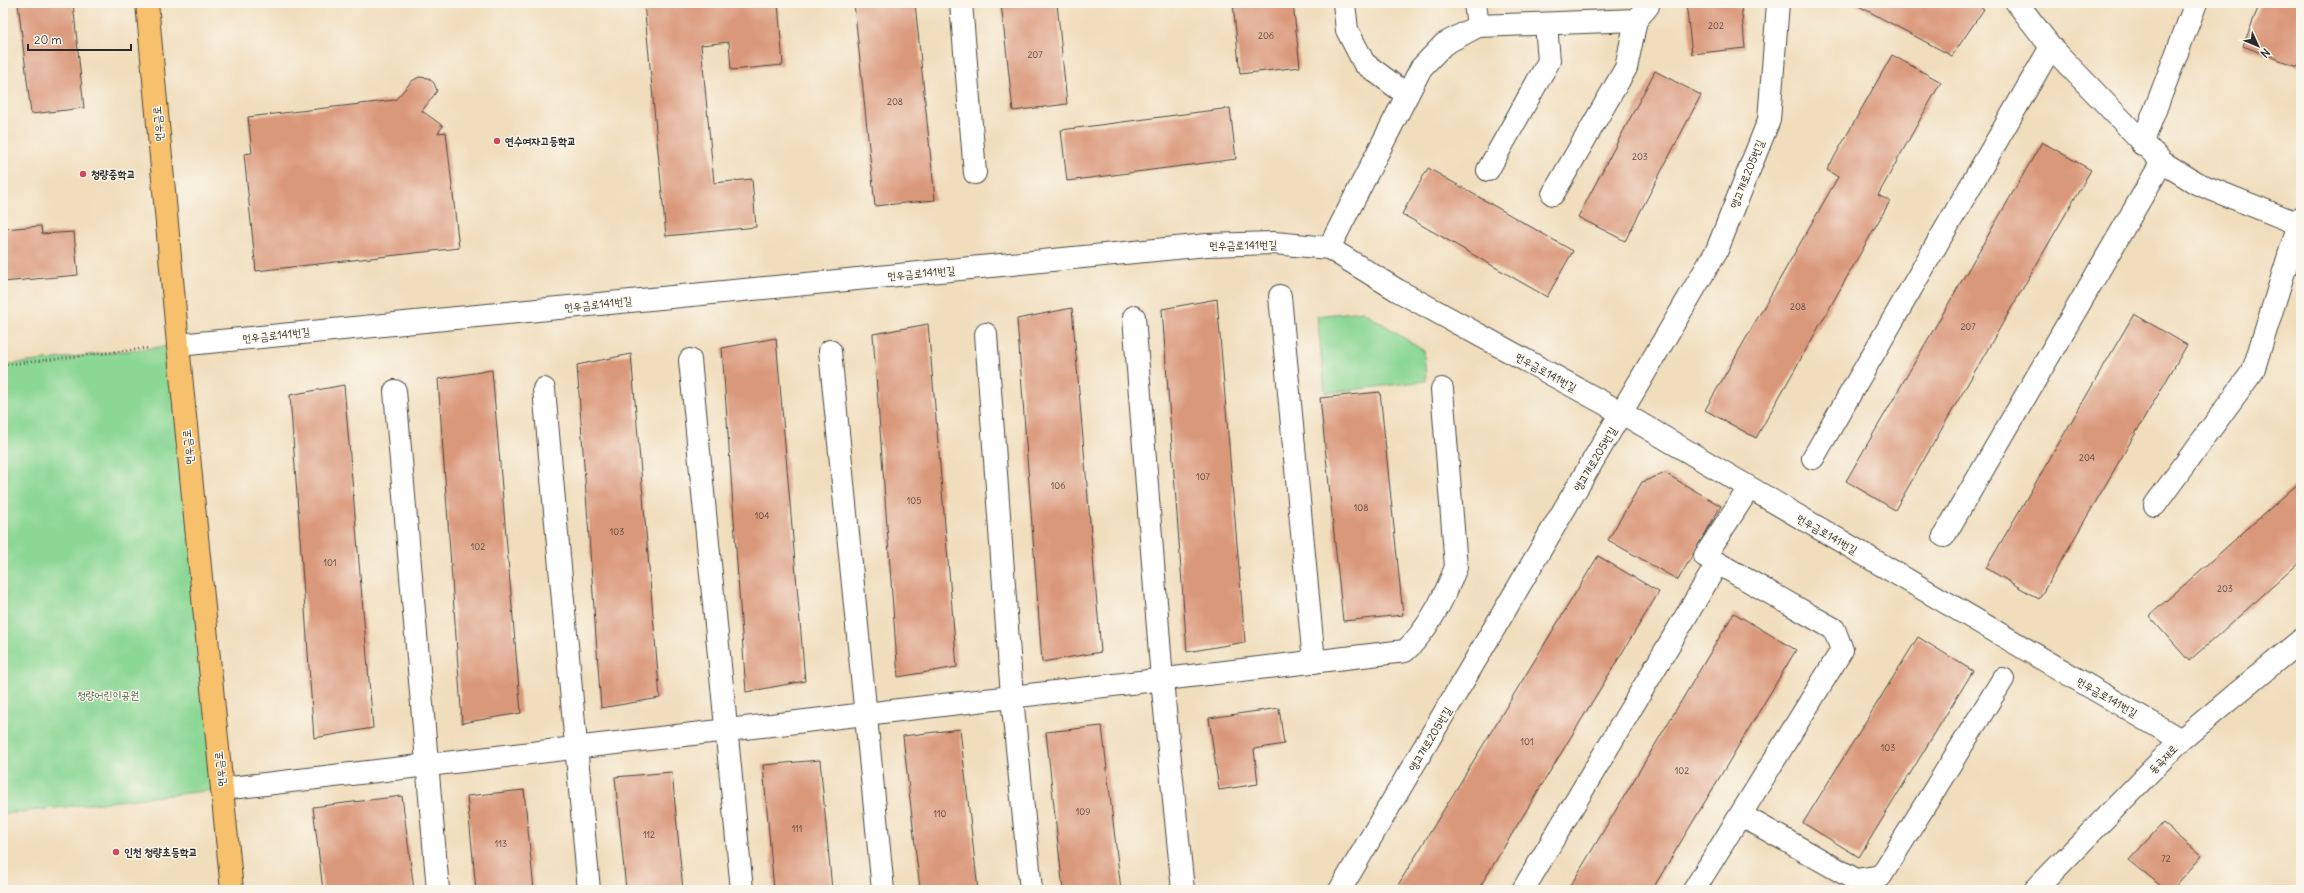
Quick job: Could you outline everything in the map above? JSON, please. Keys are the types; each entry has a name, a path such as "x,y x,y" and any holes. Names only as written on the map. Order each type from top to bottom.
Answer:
{"main road":[{"name":"먼우금로","path":"147,3 178,344 232,890"}],"street":[{"path":"961,3 975,173"},
{"path":"1344,3 1347,30 1364,63 1407,95"},
{"path":"1475,3 1478,26"},
{"name":"앵고개로205번길","path":"1340,890 1622,414 1717,250 1769,120 1778,3"},
{"path":"2017,3 2051,47 2142,144 2162,162 2196,183 2300,220 2253,371 2155,505"},
{"path":"2142,144 2196,3"},
{"path":"1329,248 1421,68 1444,44 1478,26 1546,24 1642,12 1626,68 1553,194"},
{"path":"1488,170 1550,62 1546,24"},
{"path":"1813,458 2051,47"},
{"path":"1944,536 2162,162"},
{"name":"먼우금로141번길","path":"178,344 1207,245 1274,243 1329,248 1397,290 1622,414 2181,740"},
{"path":"1280,296 1314,662"},
{"path":"1134,317 1162,680 1183,890"},
{"path":"986,334 1012,697 1032,890"},
{"path":"830,351 883,890"},
{"path":"690,360 742,890"},
{"path":"544,389 577,748 588,890"},
{"path":"222,789 1405,651 1418,639 1451,580 1456,567 1442,389"},
{"path":"395,391 426,766 438,890"},
{"path":"1694,890 1842,650 1834,629 1704,556 1748,488"},
{"path":"1524,890 1717,564"},
{"name":"동곡재로","path":"2035,890 2181,740 2301,640"},
{"path":"1741,815 1856,880 1882,876 2003,679"}],"path":[{"path":"3,365 178,344"}],"green space":[{"path":"1363,311 1424,351 1426,381 1325,393 1317,316"},
{"name":"청량어린이공원","path":"178,345 222,789 3,814 3,365"}],"building":[{"path":"18,3 73,3 84,108 31,114"},
{"path":"644,3 778,3 783,65 731,70 729,42 701,45 714,183 752,179 756,227 666,236"},
{"path":"854,3 915,3 935,200 875,206"},
{"path":"1001,3 1057,3 1067,104 1013,111"},
{"path":"1233,3 1293,3 1300,67 1240,74"},
{"path":"1686,3 1741,3 1745,48 1692,54"},
{"path":"1853,3 1973,3 1984,9 1952,56"},
{"path":"2260,3 2301,3 2301,59 2298,67 2243,46"},
{"path":"1892,55 1941,82 1878,195 1890,201 1756,438 1705,410 1838,177 1827,170"},
{"path":"1655,71 1701,95 1625,241 1578,217"},
{"path":"419,77 428,78 434,83 437,91 422,111 443,126 438,133 446,132 459,248 256,271 244,154 252,153 248,117 395,100 412,81"},
{"path":"1230,108 1236,159 1067,181 1061,130"},
{"path":"2042,142 2091,170 1895,510 1846,481"},
{"path":"1428,168 1573,251 1547,297 1402,214"},
{"path":"41,226 42,234 74,232 78,275 3,282 3,229"},
{"path":"1217,299 1245,642 1187,652 1162,309"},
{"path":"1072,308 1101,652 1042,662 1017,319"},
{"path":"2134,314 2187,345 2039,599 1986,568"},
{"path":"928,324 957,667 898,677 873,334"},
{"path":"776,338 805,681 746,692 722,348"},
{"path":"631,354 660,698 601,708 577,365"},
{"path":"492,370 521,713 462,723 438,379"},
{"path":"344,385 373,728 314,738 290,395"},
{"path":"1380,392 1403,615 1343,621 1320,398"},
{"path":"1665,473 1721,506 1678,580 1608,540 1642,482"},
{"path":"2301,481 2301,561 2189,661 2149,616"},
{"path":"1598,556 1659,592 1478,890 1395,890"},
{"path":"1734,613 1796,650 1652,890 1568,890"},
{"path":"1918,637 1973,671 1859,857 1803,823"},
{"path":"1279,708 1284,744 1254,749 1258,784 1219,790 1209,718"},
{"path":"1102,726 1121,890 1063,890 1046,732"},
{"path":"960,729 978,890 920,890 903,736"},
{"path":"820,760 832,890 774,890 763,765"},
{"path":"672,772 683,890 626,890 615,777"},
{"path":"524,790 534,890 476,890 467,796"},
{"path":"402,796 414,890 323,890 313,807"},
{"path":"2163,823 2202,856 2172,890 2166,890 2129,860"}],"place":[{"name":"연수여자고등학교","path":"497,141"},
{"name":"청량중학교","path":"83,174"},
{"name":"인천 청량초등학교","path":"116,852"}]}
